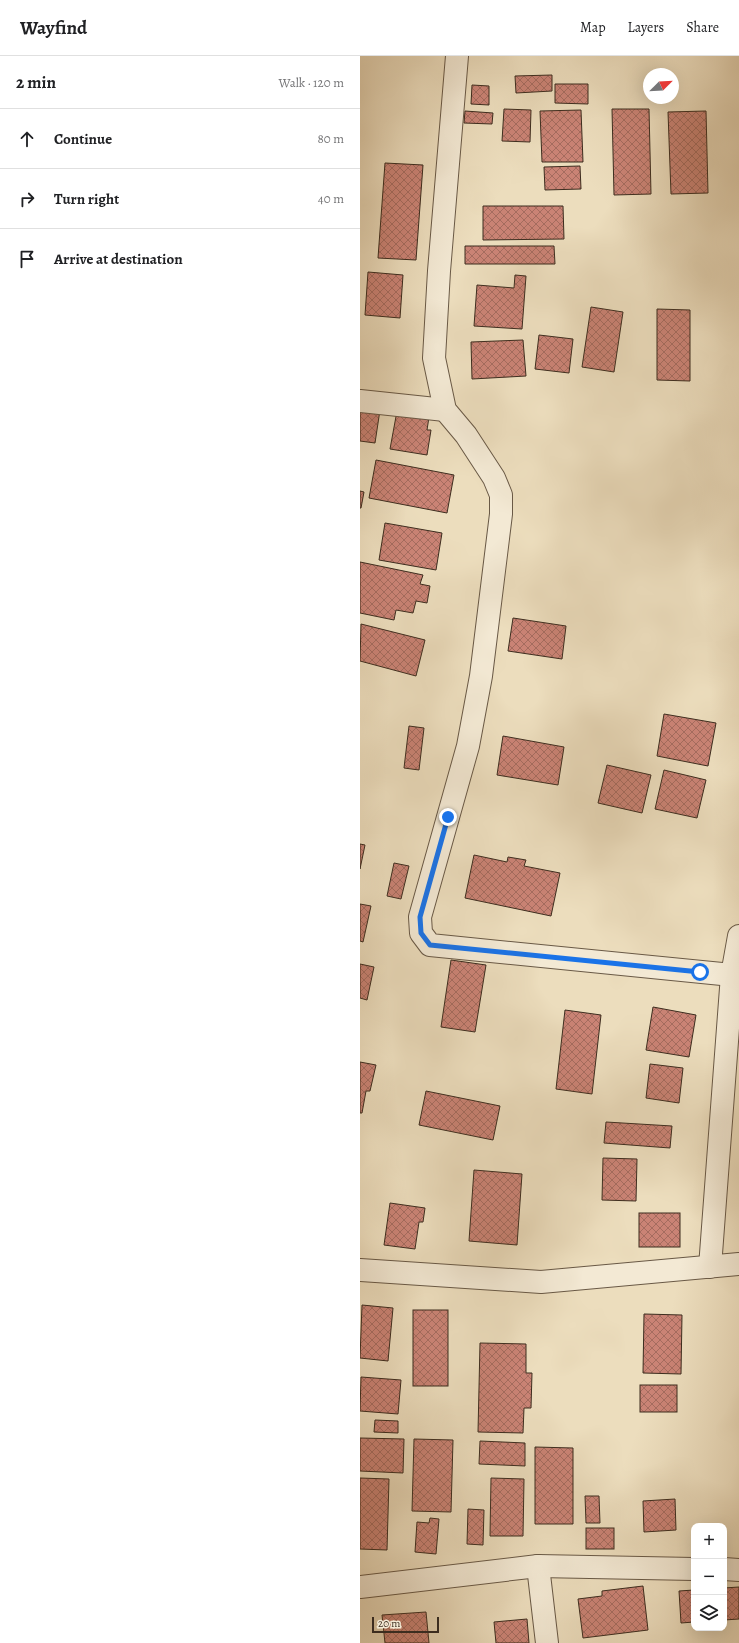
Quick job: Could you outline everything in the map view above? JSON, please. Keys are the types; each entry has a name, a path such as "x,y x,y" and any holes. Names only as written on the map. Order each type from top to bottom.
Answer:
{"street":[{"path":"457,56 439,270 434,358 445,410 466,435 494,478 501,495 502,514 480,676 468,746 420,917 421,933 430,945 732,975"},
{"path":"360,401 445,410"},
{"path":"710,1267 732,975 739,936"},
{"path":"360,1270 541,1282 739,1264"},
{"path":"538,1566 547,1643"},
{"path":"360,1587 538,1566 691,1569"},
{"path":"727,1570 739,1570"}],"building":[{"path":"552,75 552,91 516,93 515,76"},
{"path":"555,84 588,84 588,104 555,103"},
{"path":"472,85 489,86 489,105 471,104"},
{"path":"504,109 531,110 530,142 502,141"},
{"path":"612,109 649,109 651,194 614,195"},
{"path":"581,110 583,162 542,162 540,111"},
{"path":"465,111 493,113 492,124 464,123"},
{"path":"706,111 708,193 671,194 668,112"},
{"path":"385,163 423,165 416,260 378,258"},
{"path":"580,166 581,189 545,190 544,167"},
{"path":"483,206 563,206 564,239 483,240"},
{"path":"465,246 554,246 555,264 465,264"},
{"path":"368,272 403,275 400,318 365,315"},
{"path":"515,275 526,276 522,329 474,326 477,285 514,288"},
{"path":"591,307 623,312 614,372 582,367"},
{"path":"657,309 690,310 690,381 657,380"},
{"path":"539,335 573,339 569,373 535,369"},
{"path":"523,340 526,376 472,379 471,342"},
{"path":"360,407 380,410 375,443 360,441"},
{"path":"397,411 429,417 427,430 431,430 427,455 390,449"},
{"path":"376,460 454,475 447,513 369,498"},
{"path":"360,491 364,492 361,508 360,508"},
{"path":"385,523 442,533 436,570 379,560"},
{"path":"360,562 423,575 420,584 430,586 427,603 416,601 413,613 396,610 394,620 360,613"},
{"path":"513,618 566,626 562,659 508,651"},
{"path":"361,624 425,640 416,676 360,661"},
{"path":"664,714 716,723 708,766 657,756"},
{"path":"409,726 424,728 419,770 404,768"},
{"path":"503,736 564,747 558,785 497,775"},
{"path":"607,765 651,775 642,813 598,803"},
{"path":"664,770 706,780 697,818 655,809"},
{"path":"360,844 365,845 360,869"},
{"path":"474,855 507,862 508,857 526,860 524,866 560,873 551,916 465,898"},
{"path":"394,863 409,866 401,899 387,896"},
{"path":"360,904 371,906 363,942 360,941"},
{"path":"451,960 486,965 475,1032 441,1027"},
{"path":"360,964 374,967 367,1000 360,998"},
{"path":"653,1007 696,1015 689,1057 646,1050"},
{"path":"565,1010 601,1015 592,1094 556,1089"},
{"path":"360,1062 376,1065 370,1091 366,1091 362,1113 360,1113"},
{"path":"650,1064 683,1068 679,1103 646,1098"},
{"path":"426,1091 500,1106 493,1140 419,1125"},
{"path":"606,1122 672,1126 670,1148 604,1143"},
{"path":"603,1158 637,1159 636,1201 602,1200"},
{"path":"474,1170 522,1174 517,1245 469,1241"},
{"path":"390,1203 425,1208 423,1222 419,1222 415,1249 384,1245"},
{"path":"639,1213 680,1213 680,1247 639,1247"},
{"path":"362,1305 393,1308 388,1361 360,1358"},
{"path":"413,1310 448,1310 448,1386 413,1386"},
{"path":"644,1314 682,1315 681,1374 643,1373"},
{"path":"480,1343 526,1344 526,1373 532,1373 531,1408 524,1408 523,1433 478,1432"},
{"path":"361,1377 401,1380 398,1414 360,1411"},
{"path":"640,1385 677,1385 677,1412 640,1412"},
{"path":"375,1420 398,1421 398,1433 374,1432"},
{"path":"360,1438 404,1439 403,1473 360,1471"},
{"path":"414,1439 453,1440 451,1512 412,1511"},
{"path":"480,1441 525,1443 525,1466 479,1464"},
{"path":"535,1447 573,1448 573,1524 535,1524"},
{"path":"360,1478 389,1479 387,1550 360,1549"},
{"path":"491,1478 524,1479 523,1536 490,1536"},
{"path":"585,1496 599,1496 600,1523 586,1523"},
{"path":"675,1499 676,1530 644,1532 643,1501"},
{"path":"468,1509 484,1510 483,1545 467,1544"},
{"path":"430,1518 439,1519 436,1554 415,1552 417,1522 429,1523"},
{"path":"586,1528 614,1528 614,1549 586,1549"},
{"path":"643,1586 648,1630 583,1638 578,1599 602,1596 602,1591"},
{"path":"739,1587 739,1619 727,1620 727,1588"},
{"path":"691,1590 691,1622 681,1623 679,1591"},
{"path":"426,1612 429,1643 385,1643 382,1615"},
{"path":"527,1619 529,1643 496,1643 494,1622"}],"route":[{"path":"448,817 420,917 421,933 430,945 700,972"}]}
